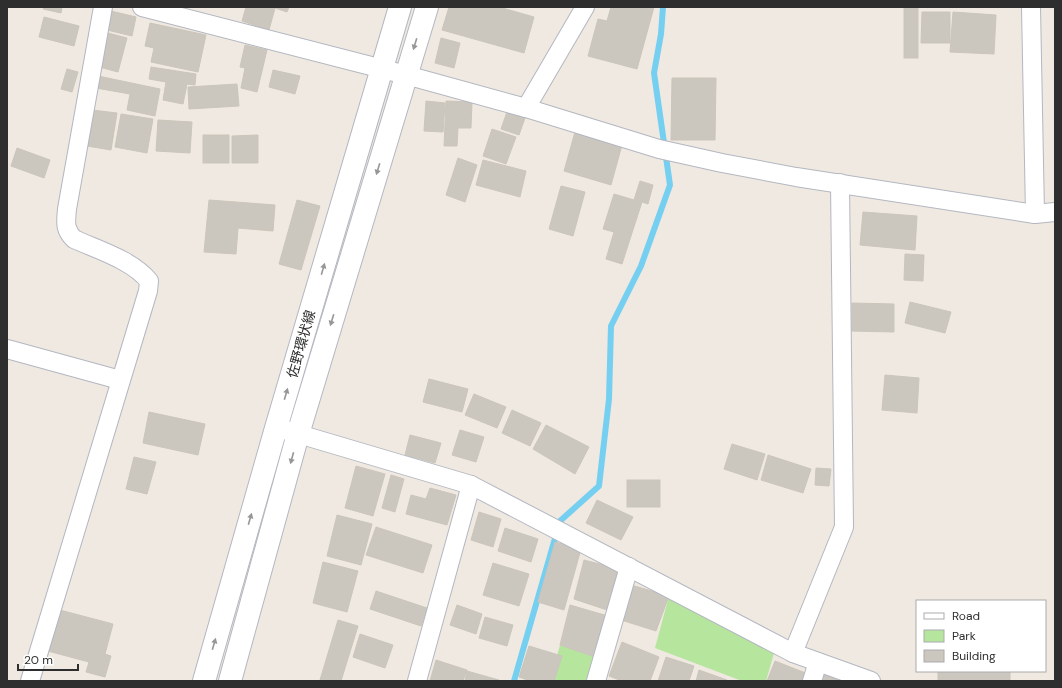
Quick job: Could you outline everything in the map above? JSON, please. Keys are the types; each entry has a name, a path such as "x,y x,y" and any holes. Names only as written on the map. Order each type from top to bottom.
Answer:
{"main road":[{"name":"佐野環状線","path":"204,681 276,428 400,7"},
{"name":"佐野環状線","path":"230,681 298,434 426,7"}],"street":[{"path":"30,681 148,291 149,281 144,275 130,265 74,239 68,233 66,222 67,209 103,7"},
{"path":"142,7 406,75 526,108 659,149 796,177 1035,214 1055,212"},
{"path":"526,108 585,7"},
{"path":"1031,7 1035,214"},
{"path":"793,653 844,527 840,183"},
{"path":"7,349 120,380"},
{"path":"276,428 471,485 793,653 871,681"},
{"path":"417,681 471,485"},
{"path":"596,681 629,567"},
{"path":"812,681 818,662"}],"green space":[{"path":"669,596 774,653 766,681 742,681 655,648"},
{"path":"560,645 595,657 588,681 550,681"}],"building":[{"path":"44,7 62,7 61,13 43,9"},
{"path":"246,7 289,7 287,12 275,8 269,30 242,21"},
{"path":"449,7 499,7 534,17 524,53 442,30"},
{"path":"611,7 654,7 637,69 588,56 598,19 607,21"},
{"path":"904,7 918,7 918,58 904,58"},
{"path":"111,11 136,17 132,36 107,30"},
{"path":"922,12 950,12 950,43 921,43"},
{"path":"953,12 996,15 994,54 950,52"},
{"path":"44,17 79,26 74,46 39,37"},
{"path":"150,23 206,35 198,72 151,62 154,48 145,46"},
{"path":"108,33 127,38 118,72 99,67"},
{"path":"441,38 460,43 454,68 435,63"},
{"path":"245,45 267,50 257,92 241,88 245,68 240,67"},
{"path":"151,67 196,74 195,85 187,84 183,104 163,100 166,82 149,79"},
{"path":"67,69 78,72 72,92 61,89"},
{"path":"273,70 300,76 295,94 269,87"},
{"path":"98,76 160,89 155,116 127,110 130,94 96,88"},
{"path":"672,78 716,78 715,140 671,140"},
{"path":"237,84 239,106 189,109 188,87"},
{"path":"426,101 445,103 443,132 424,131"},
{"path":"446,101 472,102 471,128 458,128 457,146 444,146"},
{"path":"92,110 117,113 111,150 87,146"},
{"path":"507,112 525,118 519,135 501,129"},
{"path":"121,114 153,119 147,153 115,147"},
{"path":"158,120 192,122 190,153 156,151"},
{"path":"492,129 516,137 506,164 483,156"},
{"path":"575,132 622,145 611,185 564,171"},
{"path":"203,135 229,135 229,163 203,163"},
{"path":"258,135 258,163 232,163 232,136"},
{"path":"17,148 50,160 44,178 11,166"},
{"path":"458,158 477,165 465,202 446,195"},
{"path":"483,160 526,171 520,197 476,185"},
{"path":"640,181 653,185 648,204 642,202 622,264 606,259 614,232 603,229 614,194 634,200"},
{"path":"561,186 585,192 573,236 549,229"},
{"path":"209,200 275,205 273,231 238,228 236,254 204,252"},
{"path":"297,200 320,206 301,270 279,264"},
{"path":"863,212 917,216 915,250 860,245"},
{"path":"905,254 924,255 923,281 904,280"},
{"path":"910,302 951,312 945,333 905,323"},
{"path":"852,303 894,304 894,332 852,331"},
{"path":"885,375 919,378 917,413 882,410"},
{"path":"429,379 468,389 462,412 423,402"},
{"path":"474,394 506,407 497,428 465,415"},
{"path":"512,410 541,423 530,446 502,433"},
{"path":"149,412 205,424 198,455 143,443"},
{"path":"546,425 589,447 575,474 533,449"},
{"path":"460,430 484,437 476,462 452,455"},
{"path":"410,435 441,443 435,463 405,455"},
{"path":"732,444 765,454 757,480 724,469"},
{"path":"768,455 811,469 803,493 761,480"},
{"path":"134,457 156,462 147,494 126,489"},
{"path":"356,466 385,474 373,516 345,508"},
{"path":"816,468 831,469 829,486 815,485"},
{"path":"391,475 404,479 395,512 382,508"},
{"path":"627,480 660,480 660,507 627,507"},
{"path":"430,488 456,495 447,525 406,514 411,495 426,499"},
{"path":"597,500 633,517 621,540 586,523"},
{"path":"479,512 501,519 493,547 471,540"},
{"path":"337,515 372,524 361,565 327,556"},
{"path":"376,527 432,545 423,573 366,555"},
{"path":"505,528 538,539 531,562 498,551"},
{"path":"555,542 581,549 564,610 538,602"},
{"path":"584,560 619,569 607,610 574,599"},
{"path":"323,562 358,571 347,612 313,603"},
{"path":"493,563 529,574 519,606 483,595"},
{"path":"631,585 669,596 656,631 618,619"},
{"path":"376,591 427,608 421,626 370,609"},
{"path":"457,605 482,614 476,634 450,625"},
{"path":"570,605 608,616 595,657 560,645"},
{"path":"56,609 113,624 105,654 111,656 105,677 86,672 89,662 44,650"},
{"path":"485,617 513,625 507,646 479,638"},
{"path":"338,620 358,626 341,681 320,680"},
{"path":"360,634 393,645 385,668 353,657"},
{"path":"622,642 659,657 650,681 622,681 609,676"},
{"path":"529,646 562,656 554,681 530,681 519,677"},
{"path":"666,657 694,666 689,681 658,681"},
{"path":"436,660 467,670 463,681 430,681"},
{"path":"775,661 808,674 806,681 767,681"},
{"path":"699,670 727,680 696,681"},
{"path":"467,671 499,680 465,681"},
{"path":"819,672 840,681 816,681"},
{"path":"938,672 1010,672 1010,681 938,681"}],"waterway":[{"path":"514,681 560,521 599,486 609,399 611,326 641,266 670,185 654,73 661,34 663,7"}]}
